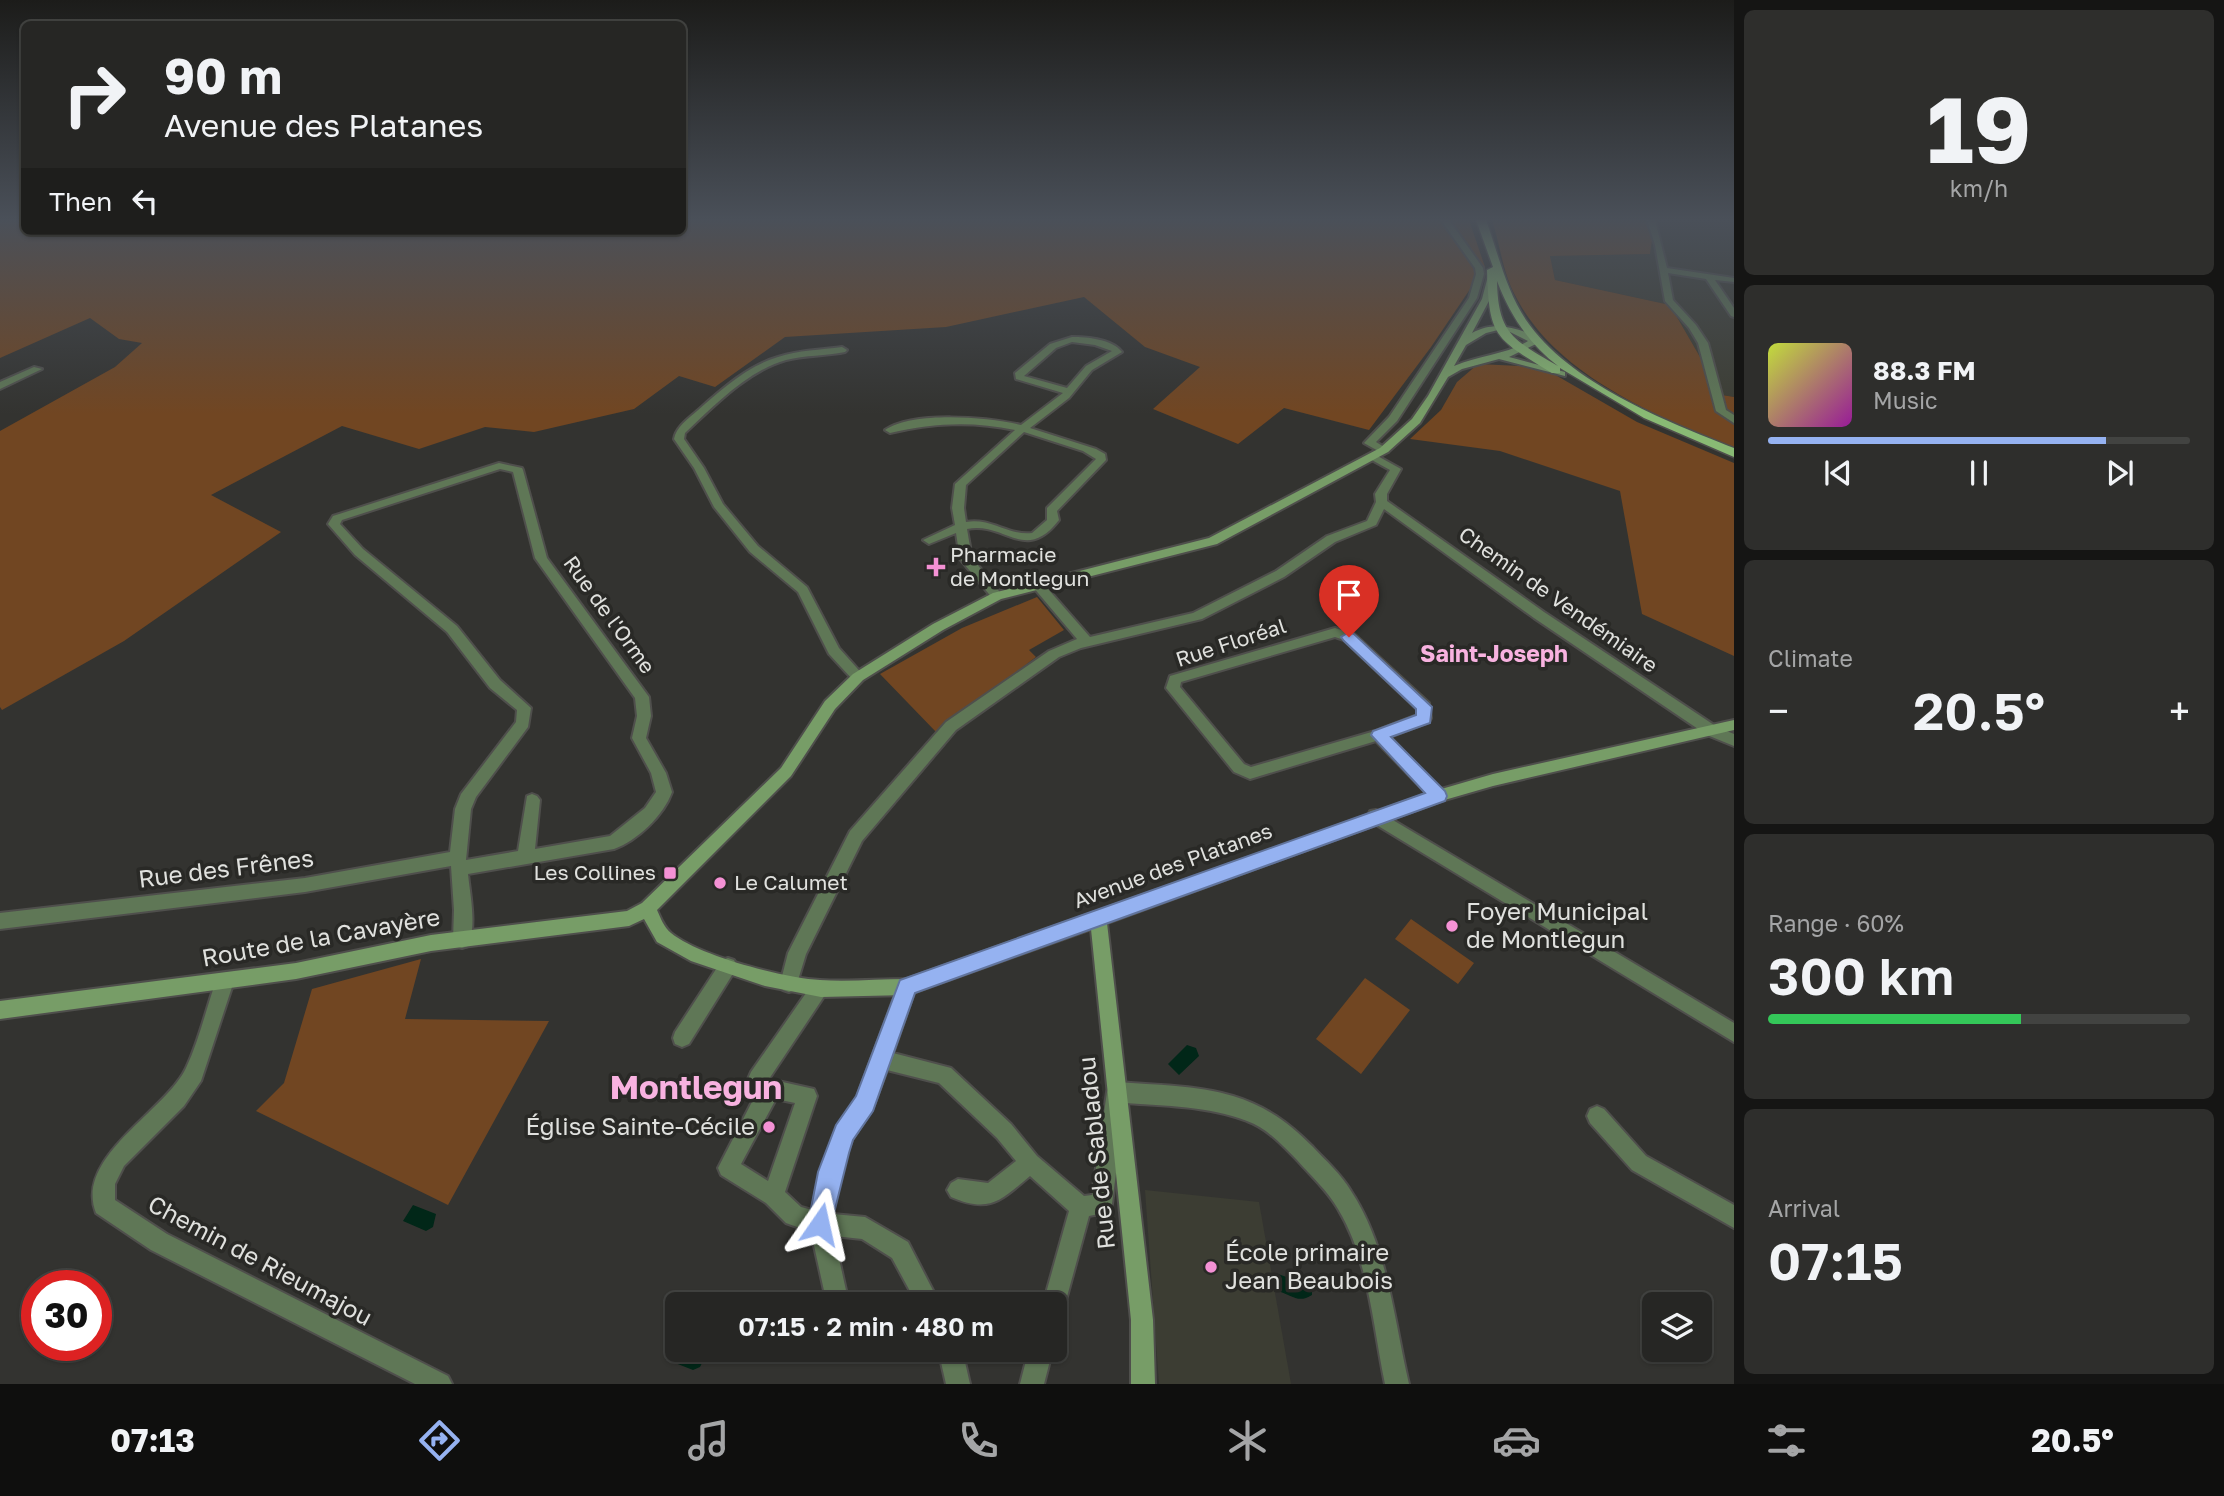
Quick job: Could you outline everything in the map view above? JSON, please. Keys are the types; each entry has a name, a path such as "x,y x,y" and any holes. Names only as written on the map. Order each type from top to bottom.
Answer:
{"main road":[{"path":"1493,285 1499,327 1656,420 1734,455"},
{"path":"1505,285 1528,344 1562,374 1661,427 1734,455"}],"street":[{"path":"789,984 797,953 856,836 951,726 1054,654 1086,642 1197,616 1280,574 1331,539 1372,523 1382,502 1381,494 1396,469 1369,443 1393,419 1406,400 1472,298 1476,285"},
{"path":"648,908 786,772 830,705 858,677 938,627 997,596 1213,541 1379,453 1416,421 1486,299 1489,285"},
{"path":"1665,285 1669,301 1693,327 1703,343 1721,411 1734,420"},
{"path":"1714,285 1734,314"},
{"path":"1461,344 1481,329 1499,327"},
{"path":"997,596 966,559 960,529 961,484 1023,428 1057,404 1069,392 1089,368 1117,352 1114,348 1076,338 1064,339 1020,373 1019,377 1069,392"},
{"path":"1444,376 1462,363 1498,357 1528,344"},
{"path":"842,350 786,357 771,362 721,395 680,432 679,439 699,468 718,505 754,549 803,590 834,651 858,677"},
{"path":"1498,357 1562,374"},
{"path":"0,386 37,369"},
{"path":"890,430 920,422 953,418 983,420 1023,428 1097,453 1101,460 1051,510 1053,520 1046,530 1037,535 1019,538 977,524 929,540"},
{"name":"Rue de l'Orme","path":"499,466 518,470 541,558 642,696 645,716 639,738 662,780 664,792 659,802 626,835 614,842 526,855 459,863 463,809 468,794 523,723 524,708 495,684 452,629 359,552 334,524 337,518 499,466"},
{"name":"Chemin de Vendémiaire","path":"1382,502 1539,615 1712,731"},
{"path":"1037,584 1086,642"},
{"name":"Rue Floréal","path":"1335,632 1349,637 1424,707 1424,718 1379,735 1250,773 1240,768 1173,688 1175,678 1335,632"},
{"name":"Avenue des Platanes","path":"648,908 657,931 669,942 728,966 789,984 819,989 907,986 1438,796 1493,780 1734,725"},
{"path":"1712,731 1734,740"},
{"path":"1712,731 1734,753"},
{"path":"1379,735 1438,796"},
{"path":"526,855 533,800"},
{"path":"1376,816 1734,1033"},
{"path":"459,863 463,910 462,940"},
{"name":"Rue des Frênes","path":"0,921 305,885 459,863"},
{"name":"Route de la Cavayère","path":"0,1010 296,971 431,943 629,918 648,908"},
{"name":"Rue de Sabladou","path":"1098,917 1142,1320 1143,1384"},
{"path":"682,1038 728,966"},
{"name":"Chemin de Rieumajou","path":"225,981 194,1074 177,1099 117,1159 105,1182 104,1205 159,1242 440,1384"},
{"path":"835,1292 820,1224 830,1172 844,1133 865,1103 907,986"},
{"path":"767,1093 758,1079 819,989"},
{"path":"880,1059 944,1075 1004,1131 1030,1163 1081,1207 1101,1204 1117,1092 1214,1102 1245,1109 1268,1119 1329,1178 1350,1209 1375,1278 1397,1384"},
{"path":"773,1196 807,1096 775,1089 767,1093 728,1168 773,1196 794,1215 820,1224 865,1228 900,1250 923,1292"},
{"path":"1597,1116 1639,1163 1734,1217"},
{"path":"958,1190 991,1194 1030,1163"},
{"path":"1057,1292 1081,1207"},
{"path":"953,1362 958,1384"},
{"path":"1032,1384 1038,1362"}],"shaded area":[{"path":"0,285 1473,285 1369,430 1284,408 1238,444 1153,409 1200,367 1145,347 1084,297 946,327 785,337 715,387 679,376 634,409 534,432 485,427 419,449 342,426 211,495 281,532 124,641 2,710 0,431 115,367 142,343 119,339 90,318 0,358"},
{"path":"1510,285 1576,285 1670,305 1722,395 1734,397 1734,450 1638,405 1577,367 1551,344 1528,317"},
{"path":"1576,285 1734,285 1734,397 1722,395 1670,305"},
{"path":"1478,364 1520,366 1552,373 1637,422 1734,463 1734,656 1642,614 1620,491 1500,451 1410,439 1441,410 1457,382"},
{"path":"1037,597 1064,630 1029,650 1036,657 937,733 880,674 962,628"},
{"path":"1411,919 1474,963 1458,984 1395,939"},
{"path":"421,959 405,1019 549,1021 448,1205 256,1111 284,1083 312,989"},
{"path":"1365,978 1410,1010 1361,1074 1316,1039"},
{"path":"1187,1045 1196,1048 1199,1056 1179,1075 1168,1064"},
{"name":"École primaire Jean Beaubois","path":"1145,1190 1259,1202 1291,1384 1159,1384"},
{"path":"413,1205 436,1214 433,1227 426,1231 403,1221"},
{"path":"1278,1274 1312,1286 1312,1295 1299,1299 1278,1291"},
{"path":"673,1362 702,1362 700,1367 693,1370"}],"place":[{"name":"Pharmacie de Montlegun","path":"936,567"},
{"name":"Les Collines","path":"670,873"},
{"name":"Le Calumet","path":"720,883"},
{"name":"Foyer Municipal de Montlegun","path":"1452,926"},
{"name":"Église Sainte-Cécile","path":"769,1127"},
{"name":"École primaire Jean Beaubois","path":"1211,1267"}],"district":[{"name":"Saint-Joseph","path":"1494,654"},
{"name":"Montlegun","path":"696,1087"}],"route":[{"path":"820,1224 830,1172 844,1133 865,1103 907,986 1353,824 1438,796 1379,735 1424,718 1424,707 1349,637"}]}
